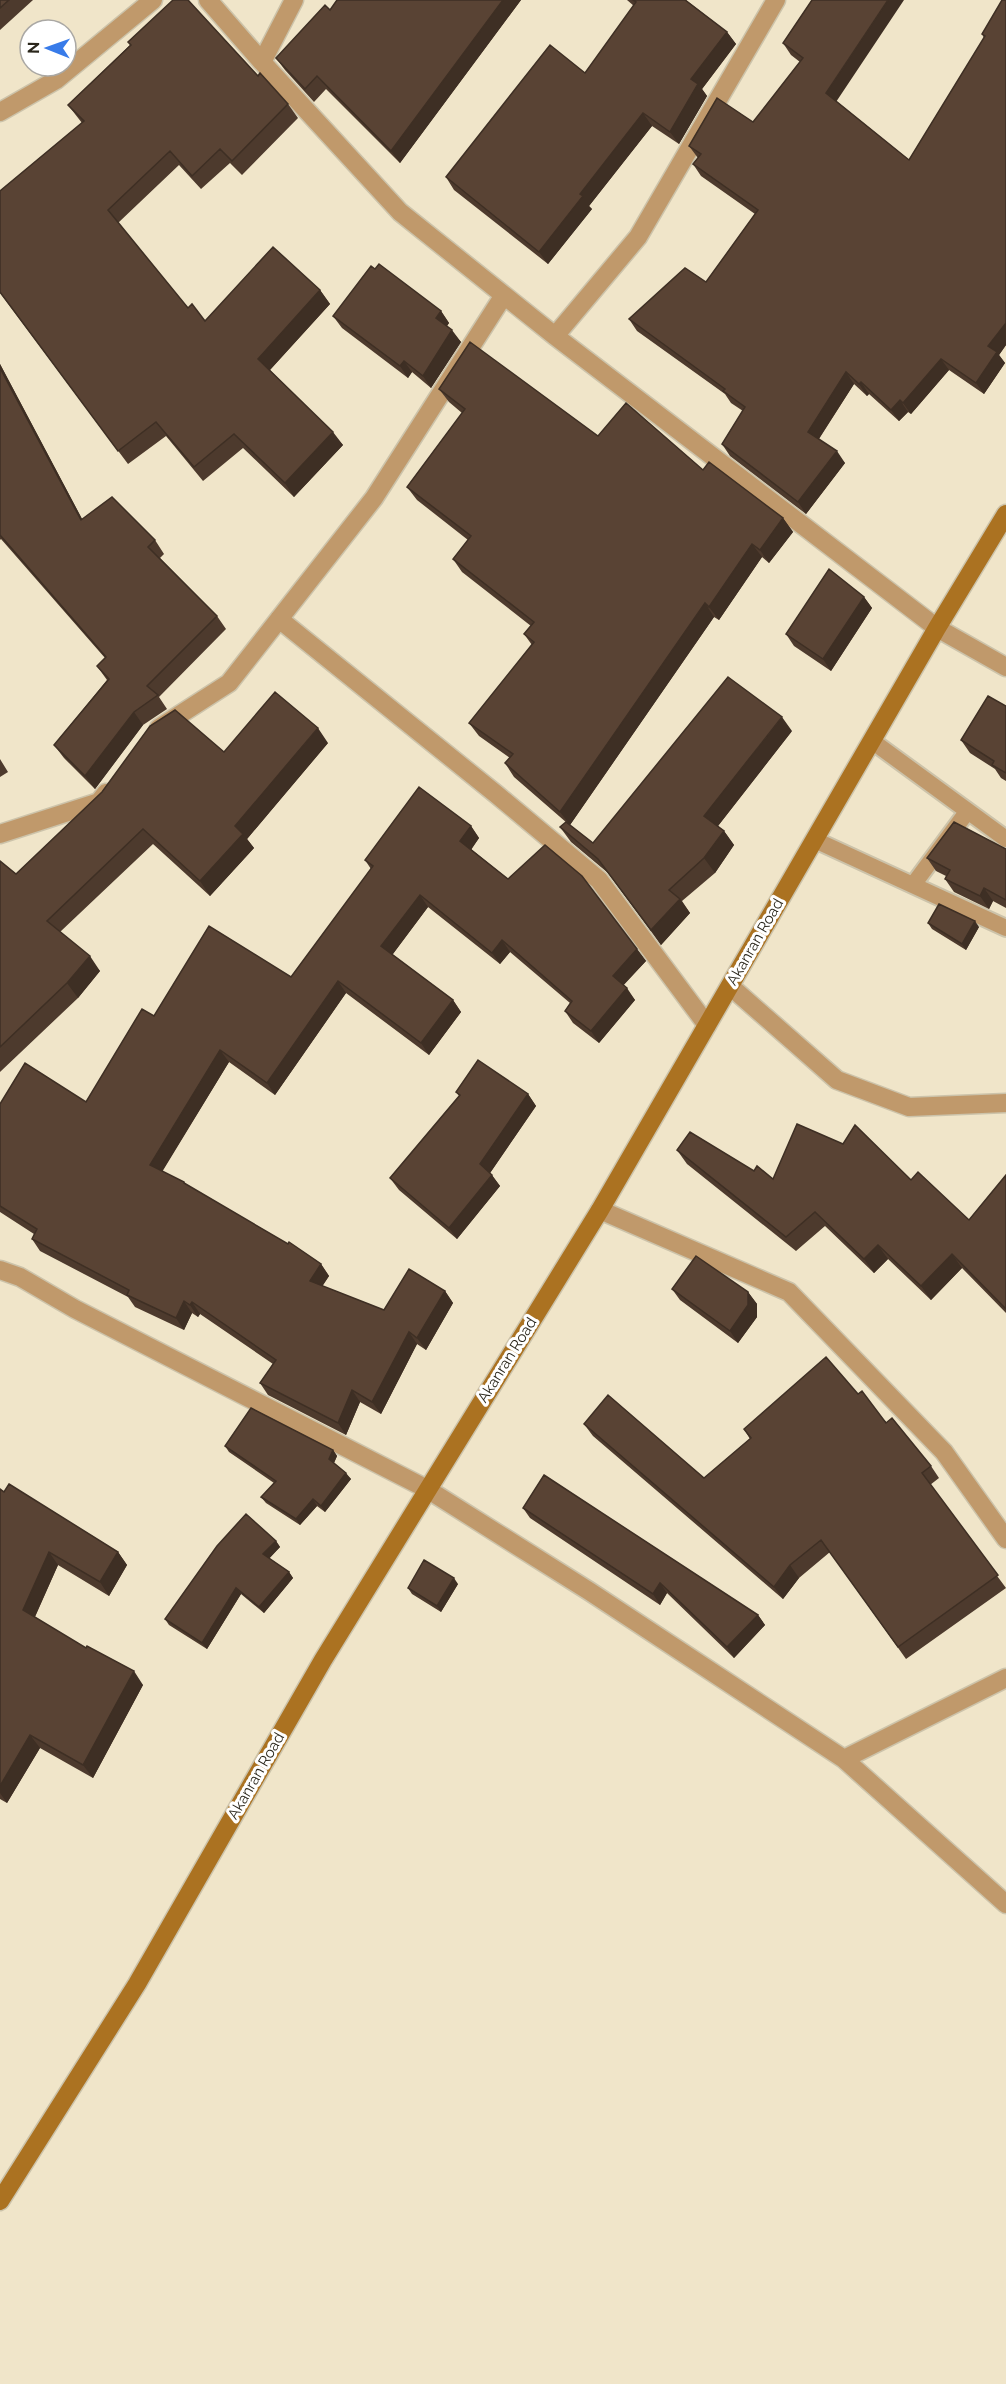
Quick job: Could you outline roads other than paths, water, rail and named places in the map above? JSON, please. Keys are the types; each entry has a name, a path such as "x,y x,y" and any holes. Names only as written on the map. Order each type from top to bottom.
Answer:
{"main road":[{"name":"Akanran Road","path":"0,2201 137,1984 323,1660 600,1209 937,628 1006,514"}],"street":[{"path":"0,112 56,80 153,0"},
{"path":"208,0 400,212 555,336 937,628 1006,666"},
{"path":"262,62 294,0"},
{"path":"555,336 638,237 776,0"},
{"path":"146,740 152,732 229,683 374,498 504,295"},
{"path":"279,619 599,880 707,1025"},
{"path":"0,834 99,802 119,776"},
{"path":"730,986 837,1080 909,1107 1006,1103"},
{"path":"600,1209 789,1292 944,1452 1006,1539"},
{"path":"0,1270 20,1278 75,1309 427,1489 589,1591 844,1759 1006,1904"},
{"path":"844,1759 1006,1678"}],"lane":[{"path":"872,741 1006,839"},
{"path":"914,885 967,812"},
{"path":"814,840 1006,928"}]}
